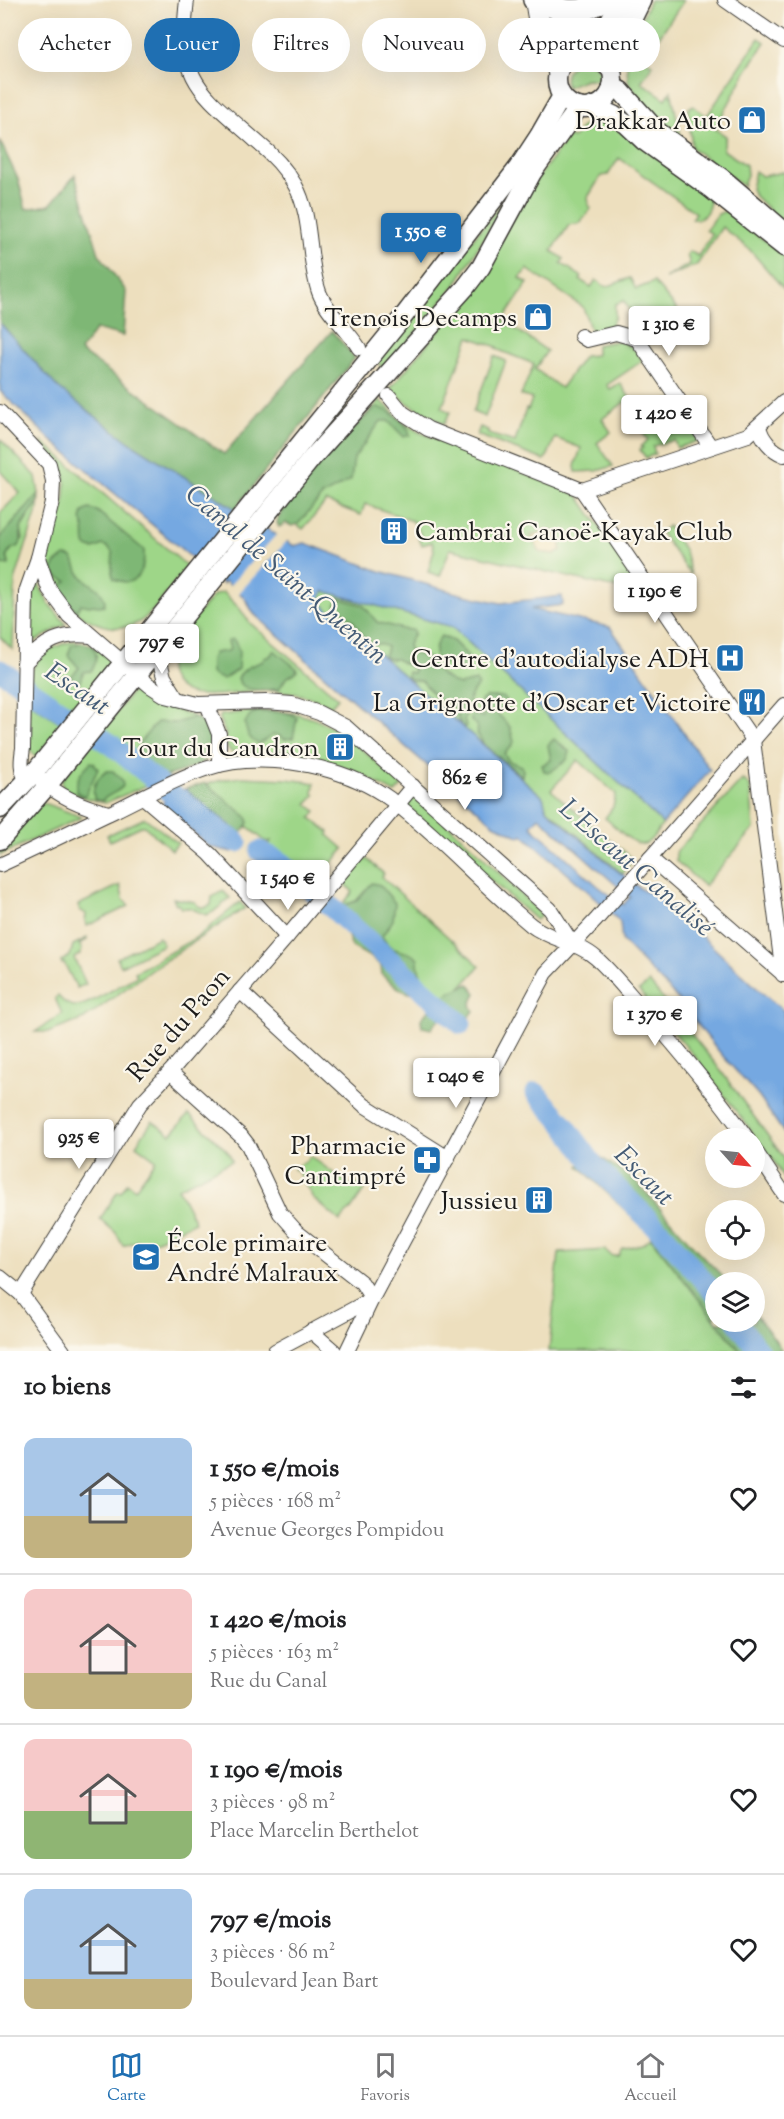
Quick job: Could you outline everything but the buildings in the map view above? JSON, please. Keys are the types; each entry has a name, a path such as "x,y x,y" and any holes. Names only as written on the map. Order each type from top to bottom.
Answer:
{"main road":[{"path":"534,3 570,11 584,10 604,0"},
{"path":"613,18 623,0"},
{"path":"631,18 640,0"},
{"path":"559,72 558,87 562,96 570,103 613,115 784,247"},
{"path":"0,840 47,786 70,743 165,626 465,288 481,267 532,174 586,107 605,99 612,86 611,72"},
{"path":"612,86 621,91 657,131 722,178 784,231"},
{"path":"130,669 157,650 165,626 298,446 403,317 504,186 539,136 562,96"},
{"path":"0,809 30,777 70,743"}],"street":[{"path":"187,0 185,46 188,66 194,80 211,101 276,158 291,178 303,204 320,293 359,348"},
{"path":"725,0 784,41"},
{"path":"534,3 543,18"},
{"path":"534,3 536,24 557,77"},
{"path":"581,336 587,340 616,333 637,339 711,447"},
{"path":"389,396 403,413 428,429 582,490 753,740 784,975"},
{"path":"582,490 748,435 784,402"},
{"path":"0,412 49,464 53,473 52,502 38,558 26,592 23,748 30,777 78,804 109,813"},
{"path":"759,426 764,439 774,450 784,455"},
{"path":"38,558 53,597 69,616 130,669 166,696 207,704 284,703 320,712 346,727 550,909 573,944"},
{"path":"24,669 45,644 53,640 70,634 91,636"},
{"path":"157,650 164,677 178,699"},
{"path":"207,704 220,738 219,765"},
{"path":"346,1351 546,973 591,926 784,705"},
{"path":"0,866 145,796 219,765 258,761 322,769 358,782 382,795 533,927 573,944 596,957 696,1070 740,1128"},
{"name":"Rue du Paon","path":"21,1294 134,1112 287,937 413,786"},
{"path":"145,796 210,854 287,937"},
{"path":"650,858 784,975"},
{"path":"240,991 364,1105 448,1158"},
{"path":"170,1072 248,1145 280,1214 297,1232 362,1283 372,1299"},
{"path":"765,1166 784,1194"},
{"path":"0,1277 21,1294 63,1351"},
{"path":"275,1351 372,1299"},
{"path":"311,1331 334,1351"}],"green space":[{"path":"650,0 684,0 660,35 660,18 642,18"},
{"path":"759,38 765,42 715,129 726,136 723,150 746,165 747,175 743,186 692,148 688,110 693,106 707,116"},
{"path":"601,72 606,80 586,79 566,87 567,73"},
{"path":"627,72 648,72 641,82 666,99 671,91 680,139 653,119 628,81"},
{"path":"597,121 612,129 615,125 710,199 705,214 692,219 696,213 619,158 608,175 601,176 588,197 591,208 580,223 569,225 552,251 564,259 561,263 582,277 580,280 591,287 596,280 606,287 630,278 636,289 654,282 681,314 647,343 624,301 615,304 615,317 608,331 600,333 599,330 593,333 583,307 527,269 520,278 528,283 503,320 547,351 535,369 561,388 584,356 596,355 596,345 624,342 638,353 642,361 607,385 610,389 620,383 630,398 602,419 611,432 597,443 613,466 597,471 576,472 575,466 581,448 555,438 544,460 477,435 480,427 488,430 488,434 515,442 526,409 528,410 532,399 521,395 534,364 496,349 497,347 469,337 442,408 450,412 444,424 409,404 390,389 462,302 530,188 569,136 573,138 584,125"},
{"path":"0,141 18,179 26,209 50,205 75,175 99,254 126,291 123,336 96,329 80,351 224,454 332,331 355,358 235,509 129,442 58,388 0,323"},
{"path":"755,171 762,176 784,172 784,225 754,195 751,189"},
{"path":"515,186 455,286 383,371 377,359"},
{"path":"725,211 784,255 784,289 749,249 722,227 697,265 665,278 690,264 687,255 690,251 698,256 712,234 706,230 718,214"},
{"path":"494,356 506,361 485,417 473,412"},
{"path":"670,399 700,440 677,448 674,440 653,446 655,454 646,458 640,450 648,440 638,426 631,431 629,427"},
{"path":"380,400 406,424 419,432 577,494 632,574 635,584 626,588 607,586 450,549 440,576 428,572 434,550 432,542 422,545 418,537 421,535 413,521 365,504 361,515 326,502 303,529 280,512 319,464"},
{"path":"378,407 398,418 406,426 410,435 404,437 388,421 381,421 354,458 351,480 322,496 298,524 292,526 286,523 279,527 278,518 320,464 371,411"},
{"path":"0,439 36,476 39,494 0,538 0,513 20,493 0,471"},
{"path":"42,441 187,566 157,605 139,622 125,627 111,627 95,623 68,605 57,593 50,580 47,555 64,504 65,478 63,470"},
{"path":"39,494 37,504 21,528 19,546 10,550 7,556 9,565 0,564 0,538"},
{"path":"39,498 38,508 15,581 13,650 0,637 0,564 9,563 7,556 23,539 21,528"},
{"path":"89,509 97,511 144,550 141,571 134,580 129,582 114,579 113,555 109,548 103,545 94,549 86,546 81,520 83,512"},
{"path":"668,526 685,551 691,575 660,532"},
{"path":"65,556 74,560 82,577 96,587 105,601 104,605 81,604 77,610 67,602 59,588 67,581 57,577 53,570 55,564"},
{"path":"38,583 49,604 66,624 36,641 31,639 32,603"},
{"path":"324,591 452,627 663,824 647,843 637,843 625,836 605,818 613,807 616,794 578,760 551,790 631,857 631,862 623,874 546,808 543,797 322,604 320,597"},
{"path":"223,592 250,623 338,698 331,706 305,696 285,692 258,691 196,695 183,691 175,684 170,673 169,661 173,649 188,625 214,595"},
{"path":"339,598 363,605 377,622 412,630 414,633 408,645 410,651 428,658 441,675 454,683 459,685 476,681 478,684 471,696 464,719 465,727 461,726 454,707 441,704 422,681 412,680 407,676 408,672 413,673 414,669 396,659 384,657 387,647 380,644 374,645 365,638 336,604"},
{"path":"441,636 453,641 468,656 465,668 459,668 456,664 451,663 446,665 438,660 435,649"},
{"path":"234,640 239,650 238,669 223,679 211,673 211,659 214,653 230,649 228,641"},
{"path":"74,641 96,647 111,662 76,710 29,679 35,664 45,653"},
{"path":"81,642 92,645 96,658 91,671 83,672 79,683 71,680 71,676 79,668 68,655 71,646"},
{"path":"274,650 297,670 286,678 279,689 254,690 240,684 238,678 243,671 263,661"},
{"path":"137,691 197,718 205,724 212,739 205,761 105,803 78,796 63,788 61,781 132,692"},
{"path":"486,697 502,697 509,705 506,709 498,710 497,713 510,727 514,742 504,754 509,761 521,766 522,776 484,745 477,733 477,725 471,721 474,714 483,717 481,701"},
{"path":"29,702 64,725 36,757 30,750"},
{"path":"252,711 299,714 336,730 352,741 402,786 395,793 352,770 318,760 231,752 227,747 226,735 219,719 221,715"},
{"path":"283,712 293,715 297,718 293,738 284,739 274,734 259,744 253,741 247,733 245,723 251,714"},
{"path":"194,717 209,730 212,743 209,755 196,766 163,776 142,758 138,751 139,743 157,722 176,723"},
{"path":"554,739 570,752 566,761 550,772 544,771 542,765 551,760 548,745"},
{"path":"91,762 98,769 83,796 76,792 77,784 82,772"},
{"path":"107,771 113,771 122,780 123,786 102,801 95,800 93,791 95,783"},
{"path":"242,777 315,783 313,793 315,795 307,804 316,811 311,818 329,832 328,835 344,849 314,884 269,844 271,841 266,842 248,827 240,833 185,789"},
{"path":"742,780 750,786 754,829 704,886 676,861 676,852"},
{"path":"205,783 246,816 248,824 240,833 185,789"},
{"path":"414,797 419,798 475,849 542,915 536,920 410,809 408,804"},
{"path":"41,802 82,817 0,855 0,849"},
{"path":"145,818 178,843 172,850 144,826 110,841 107,835"},
{"path":"366,858 384,874 382,877 480,966 448,1002 340,907 353,892 344,883"},
{"path":"372,883 380,885 395,903 393,920 382,936 390,947 418,959 424,981 441,999 450,992 469,984 476,993 471,1005 474,1011 466,1021 453,1023 439,1019 431,1029 422,1027 421,1019 434,1004 422,994 410,993 396,986 382,975 381,966 372,958 352,947 339,912 344,905 356,901"},
{"path":"120,885 123,899 129,906 87,926 86,914 80,910 78,905"},
{"path":"223,891 230,898 206,915 190,908 181,908 173,898 195,902 204,908 211,905 212,897"},
{"path":"240,902 245,908 155,967 84,1019 50,1032 35,1032 62,1014 55,998 58,996 66,1004 72,1006 84,1004 99,997 137,976 135,972 197,937"},
{"path":"159,937 163,945 121,966 117,958"},
{"path":"87,938 79,944 82,949 80,954 74,958 86,984 77,988 61,961 70,956 73,945"},
{"path":"649,982 718,1067 762,1128 749,1128 696,1058 639,991"},
{"path":"189,1114 228,1152 232,1161 178,1188 195,1222 147,1244 137,1241 123,1246 116,1233 100,1219 118,1191 121,1192 127,1183 135,1189 156,1160 136,1145 152,1121 171,1134"},
{"path":"765,1132 784,1158 784,1178 765,1149"},
{"path":"593,1152 636,1181 705,1260 718,1272 705,1272 705,1307 650,1234 579,1166"},
{"path":"310,1156 353,1187 356,1183 365,1189 340,1221 313,1198 294,1168"},
{"path":"651,1238 705,1307 705,1332 725,1332 740,1351 549,1351 559,1253 605,1250 612,1256 618,1256 622,1249 642,1244"},
{"path":"765,1327 782,1351 740,1351 725,1332 765,1332"}],"sand":[{"path":"546,530 555,532 561,543 561,550 554,554 540,552 531,536"}],"water":[{"name":"Canal de Saint-Quentin","path":"0,323 58,388 129,442 294,546 305,543 380,571 501,603 562,596 563,605 531,609 610,627 710,770 663,824 452,627 324,591 320,597 322,604 543,797 546,808 552,814 614,868 644,891 665,902 784,1011 784,1133 759,1097 675,996 622,941 620,922 591,894 522,834 520,837 494,824 254,614 244,597 225,581 223,584 51,440 0,391","holes":["539,817 630,897 623,905 598,886 531,826"]},
{"path":"35,683 72,708 61,722 34,705"},
{"path":"131,750 164,778 148,785 121,763"},
{"path":"185,789 240,833 236,846 232,847 232,852 210,847 162,806 165,798"}],"pier":[{"path":"278,533 289,539 237,595 228,587"}],"waterway":[{"name":"Escaut","path":"0,670 112,745 212,827 237,842"},
{"name":"Escaut","path":"260,851 281,862 461,1024"},
{"name":"Escaut","path":"536,1093 563,1123 593,1164 665,1236 705,1282"},
{"name":"Escaut","path":"745,1332 759,1351"}],"place":[{"name":"Drakkar Auto","path":"752,120"},
{"name":"Trenois Decamps","path":"538,317"},
{"name":"Cambrai Canoë-Kayak Club","path":"394,531"},
{"name":"Centre d'autodialyse ADH","path":"730,658"},
{"name":"La Grignotte d'Oscar et Victoire","path":"752,702"},
{"name":"Tour du Caudron","path":"340,747"},
{"name":"Pharmacie Cantimpré","path":"427,1160"},
{"name":"Jussieu","path":"539,1200"},
{"name":"École primaire André Malraux","path":"146,1257"}],"water label":[{"name":"L'Escaut Canalisé","path":"637,867"}]}
